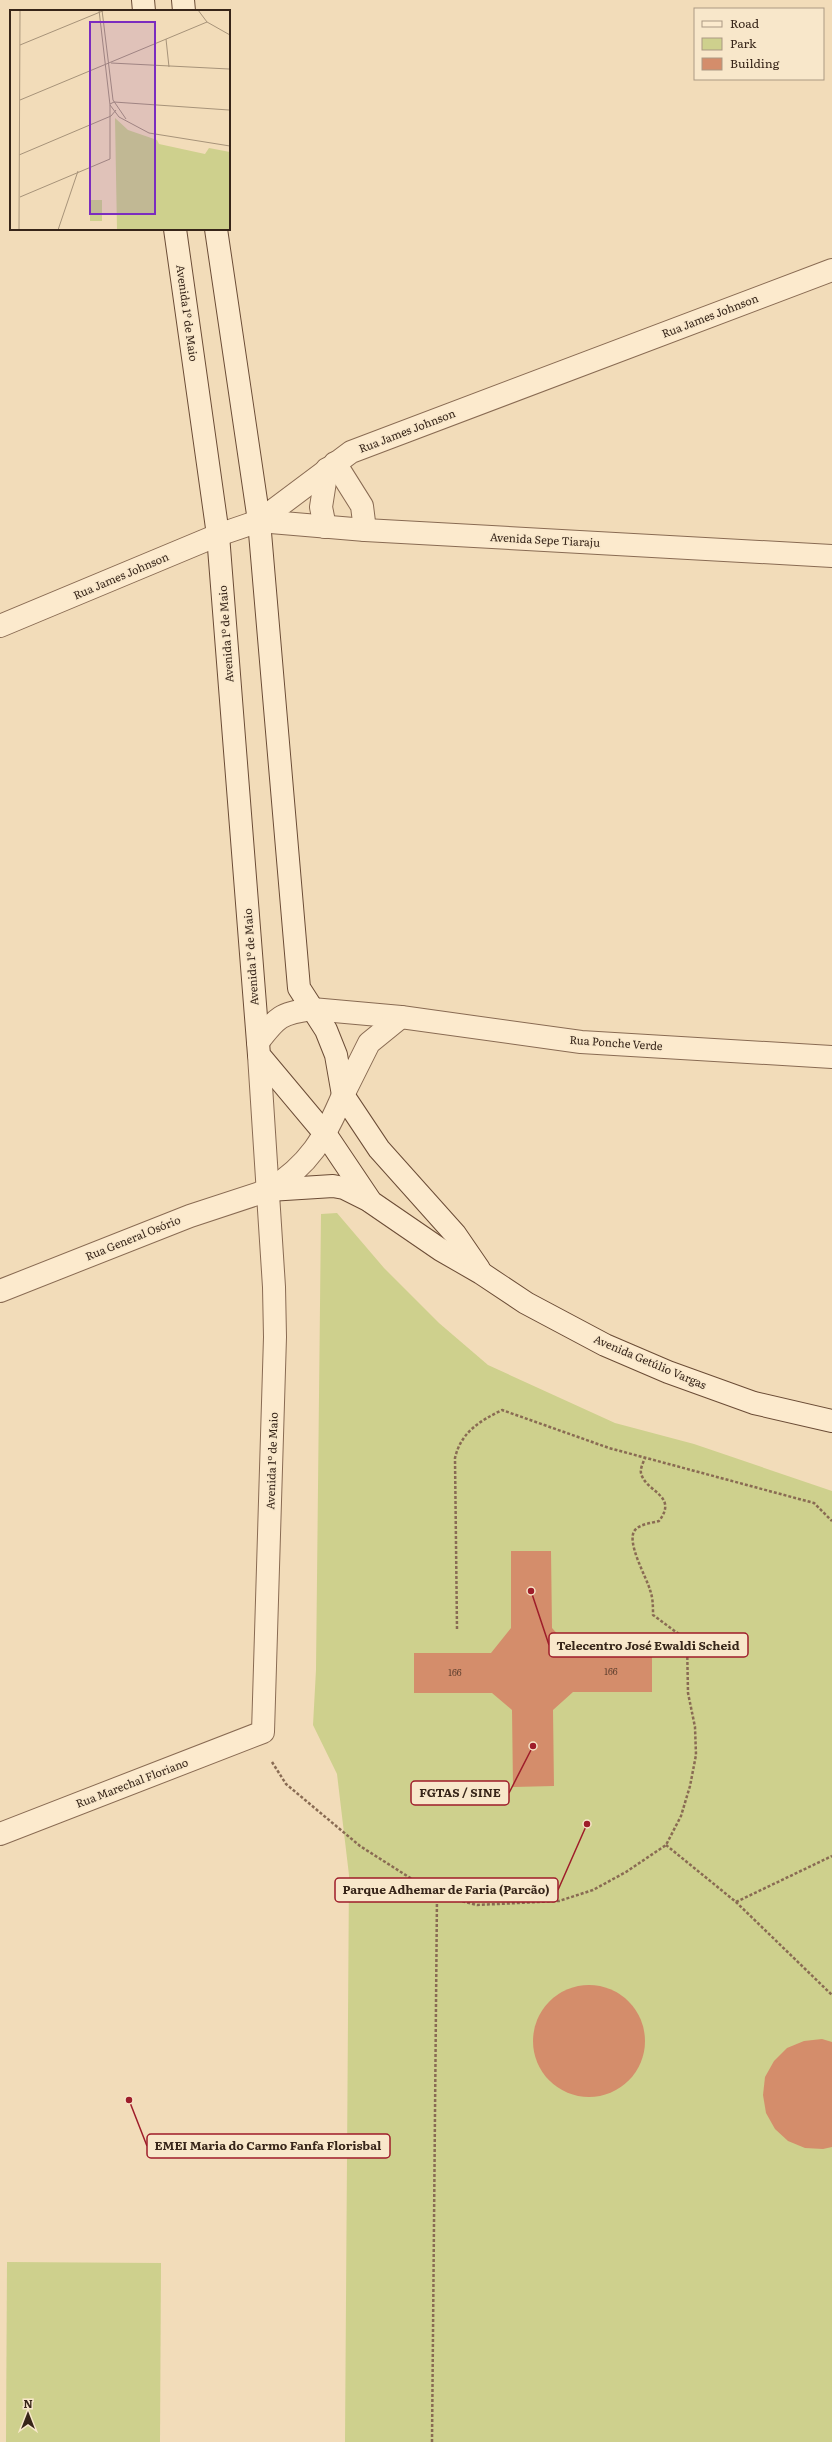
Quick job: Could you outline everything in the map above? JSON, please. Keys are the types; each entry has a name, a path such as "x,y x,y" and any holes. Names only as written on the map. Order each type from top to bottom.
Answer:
{"street":[{"path":"143,0 144,10"},
{"path":"183,0 184,10"},
{"name":"Avenida 1º de Maio","path":"175,230 218,535 258,1048 274,1287 275,1387 263,1732"},
{"path":"216,230 259,521 299,988 326,1030 336,1055 343,1095"},
{"name":"Rua James Johnson","path":"0,626 218,535 259,521 350,452 832,270"},
{"path":"325,527 321,508 331,466"},
{"path":"331,466 362,506 365,530"},
{"name":"Avenida Sepe Tiaraju","path":"259,521 365,530 832,556"},
{"path":"258,1048 273,1022 288,1012 312,1009"},
{"name":"Rua Ponche Verde","path":"312,1009 401,1017 581,1042 832,1057"},
{"path":"268,1190 296,1171 326,1134 343,1095 369,1044 401,1017"},
{"name":"Avenida Getúlio Vargas","path":"258,1048 326,1134 371,1202 415,1234 566,1326 668,1372 754,1403 832,1421"},
{"name":"Avenida Getúlio Vargas","path":"343,1095 379,1149 455,1234 481,1273"},
{"path":"268,1190 333,1186 344,1188 371,1202"},
{"name":"Rua General Osório","path":"0,1291 190,1216 268,1190"},
{"name":"Rua Marechal Floriano","path":"0,1834 263,1732"}],"path":[{"path":"457,1629 455,1458 458,1446 468,1431 483,1420 502,1410 610,1448 814,1503 832,1521"},
{"path":"270,1758 286,1784 360,1846 437,1895 477,1905 559,1901 593,1890 626,1872 666,1845 681,1816 690,1786 696,1755 695,1727 688,1693 687,1640 653,1615 650,1589 639,1564 632,1539 632,1533 635,1529 659,1521 664,1510 662,1497 643,1479 641,1472 645,1458"},
{"path":"666,1845 736,1902 832,1996"},
{"path":"736,1902 832,1856"},
{"path":"432,2442 437,1895"}],"green space":[{"path":"337,1213 384,1268 439,1323 488,1365 615,1423 694,1444 832,1491 832,2442 345,2442 349,1875 337,1774 313,1725 316,1670 321,1214"},
{"path":"7,2262 161,2263 160,2442 6,2442"}],"building":[{"path":"511,1551 551,1551 552,1628 573,1651 652,1651 652,1692 573,1692 553,1710 554,1786 513,1787 512,1710 492,1693 414,1693 414,1653 491,1653 511,1628"},
{"path":"589,1985 610,1989 629,2001 641,2020 645,2041 641,2062 629,2081 610,2093 589,2097 568,2093 549,2081 537,2062 533,2041 537,2020 549,2001 568,1989"},
{"path":"822,2039 832,2042 832,2147 823,2149 805,2148 788,2141 775,2129 766,2113 763,2095 765,2077 774,2061 787,2048 804,2041"}],"place":[{"name":"Telecentro José Ewaldi Scheid","path":"531,1591"},
{"name":"FGTAS / SINE","path":"533,1746"},
{"name":"Parque Adhemar de Faria (Parcão)","path":"587,1824"},
{"name":"EMEI Maria do Carmo Fanfa Florisbal","path":"129,2100"}]}
